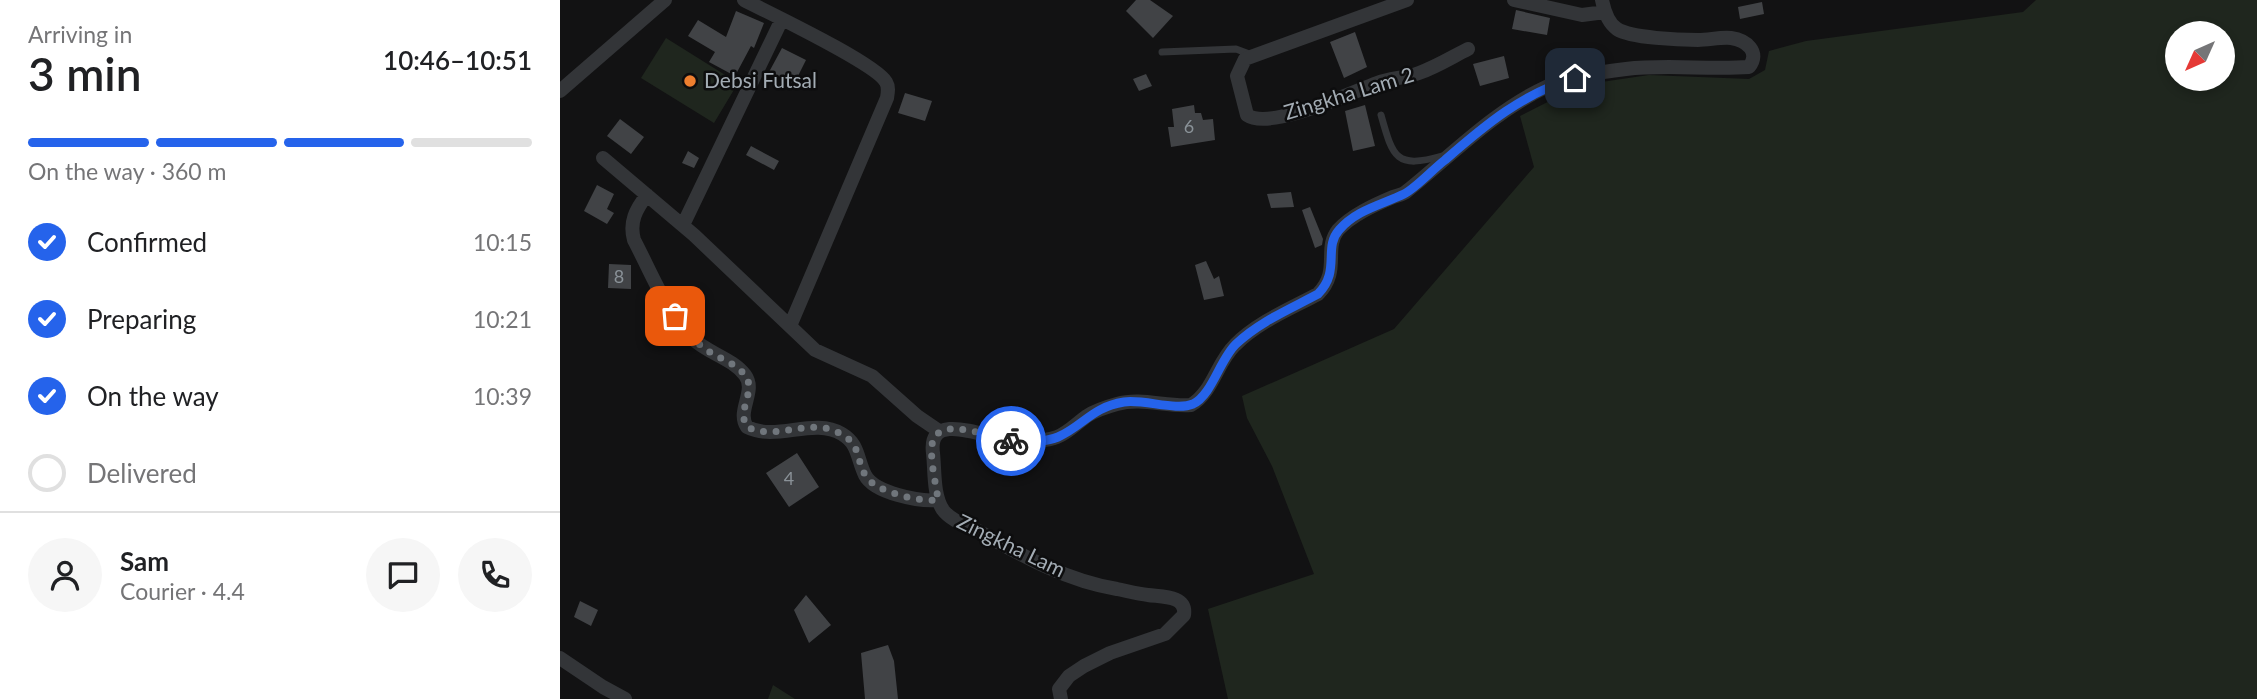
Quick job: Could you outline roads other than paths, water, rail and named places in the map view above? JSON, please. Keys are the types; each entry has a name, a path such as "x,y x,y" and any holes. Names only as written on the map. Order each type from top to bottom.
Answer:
{"street":[{"path":"560,91 665,0"},
{"path":"744,0 878,74 886,81 888,89 887,98 790,326"},
{"path":"1253,55 1407,0"},
{"path":"603,158 683,225 825,357 858,368 872,376 917,416 939,431 953,429 1009,441 1058,437 1089,415 1118,403 1143,401 1191,405 1201,397 1223,359 1236,344 1266,321 1323,289 1330,276 1332,246 1338,230 1364,211 1406,193 1503,112 1550,85 1637,68 1749,67 1753,62 1751,47 1733,38 1697,40 1643,37 1615,28 1604,6 1582,15 1514,0"},
{"path":"683,225 782,19"},
{"name":"Zingkha Lam 2","path":"1253,55 1241,63 1237,76 1245,109 1248,115 1257,120 1324,105 1379,82 1419,73 1468,49"},
{"path":"647,195 633,218 631,231 634,240 683,328 701,346 746,376 749,386 743,416 747,427 762,431 820,427 834,430 855,444 865,475 876,487 922,499 938,500"},
{"name":"Zingkha Lam","path":"939,431 934,437 932,447 938,500 947,514 955,520 1034,561 1101,586 1149,596 1165,596 1178,600 1183,606 1184,615 1165,634 1110,653 1069,676 1059,689 1061,699"},
{"path":"560,658 625,699"}],"lane":[{"path":"1162,52 1236,49 1253,55"},
{"path":"1381,115 1388,139 1401,158 1413,163 1453,153"}],"place":[{"name":"Debsi Futsal","path":"690,81"}]}
